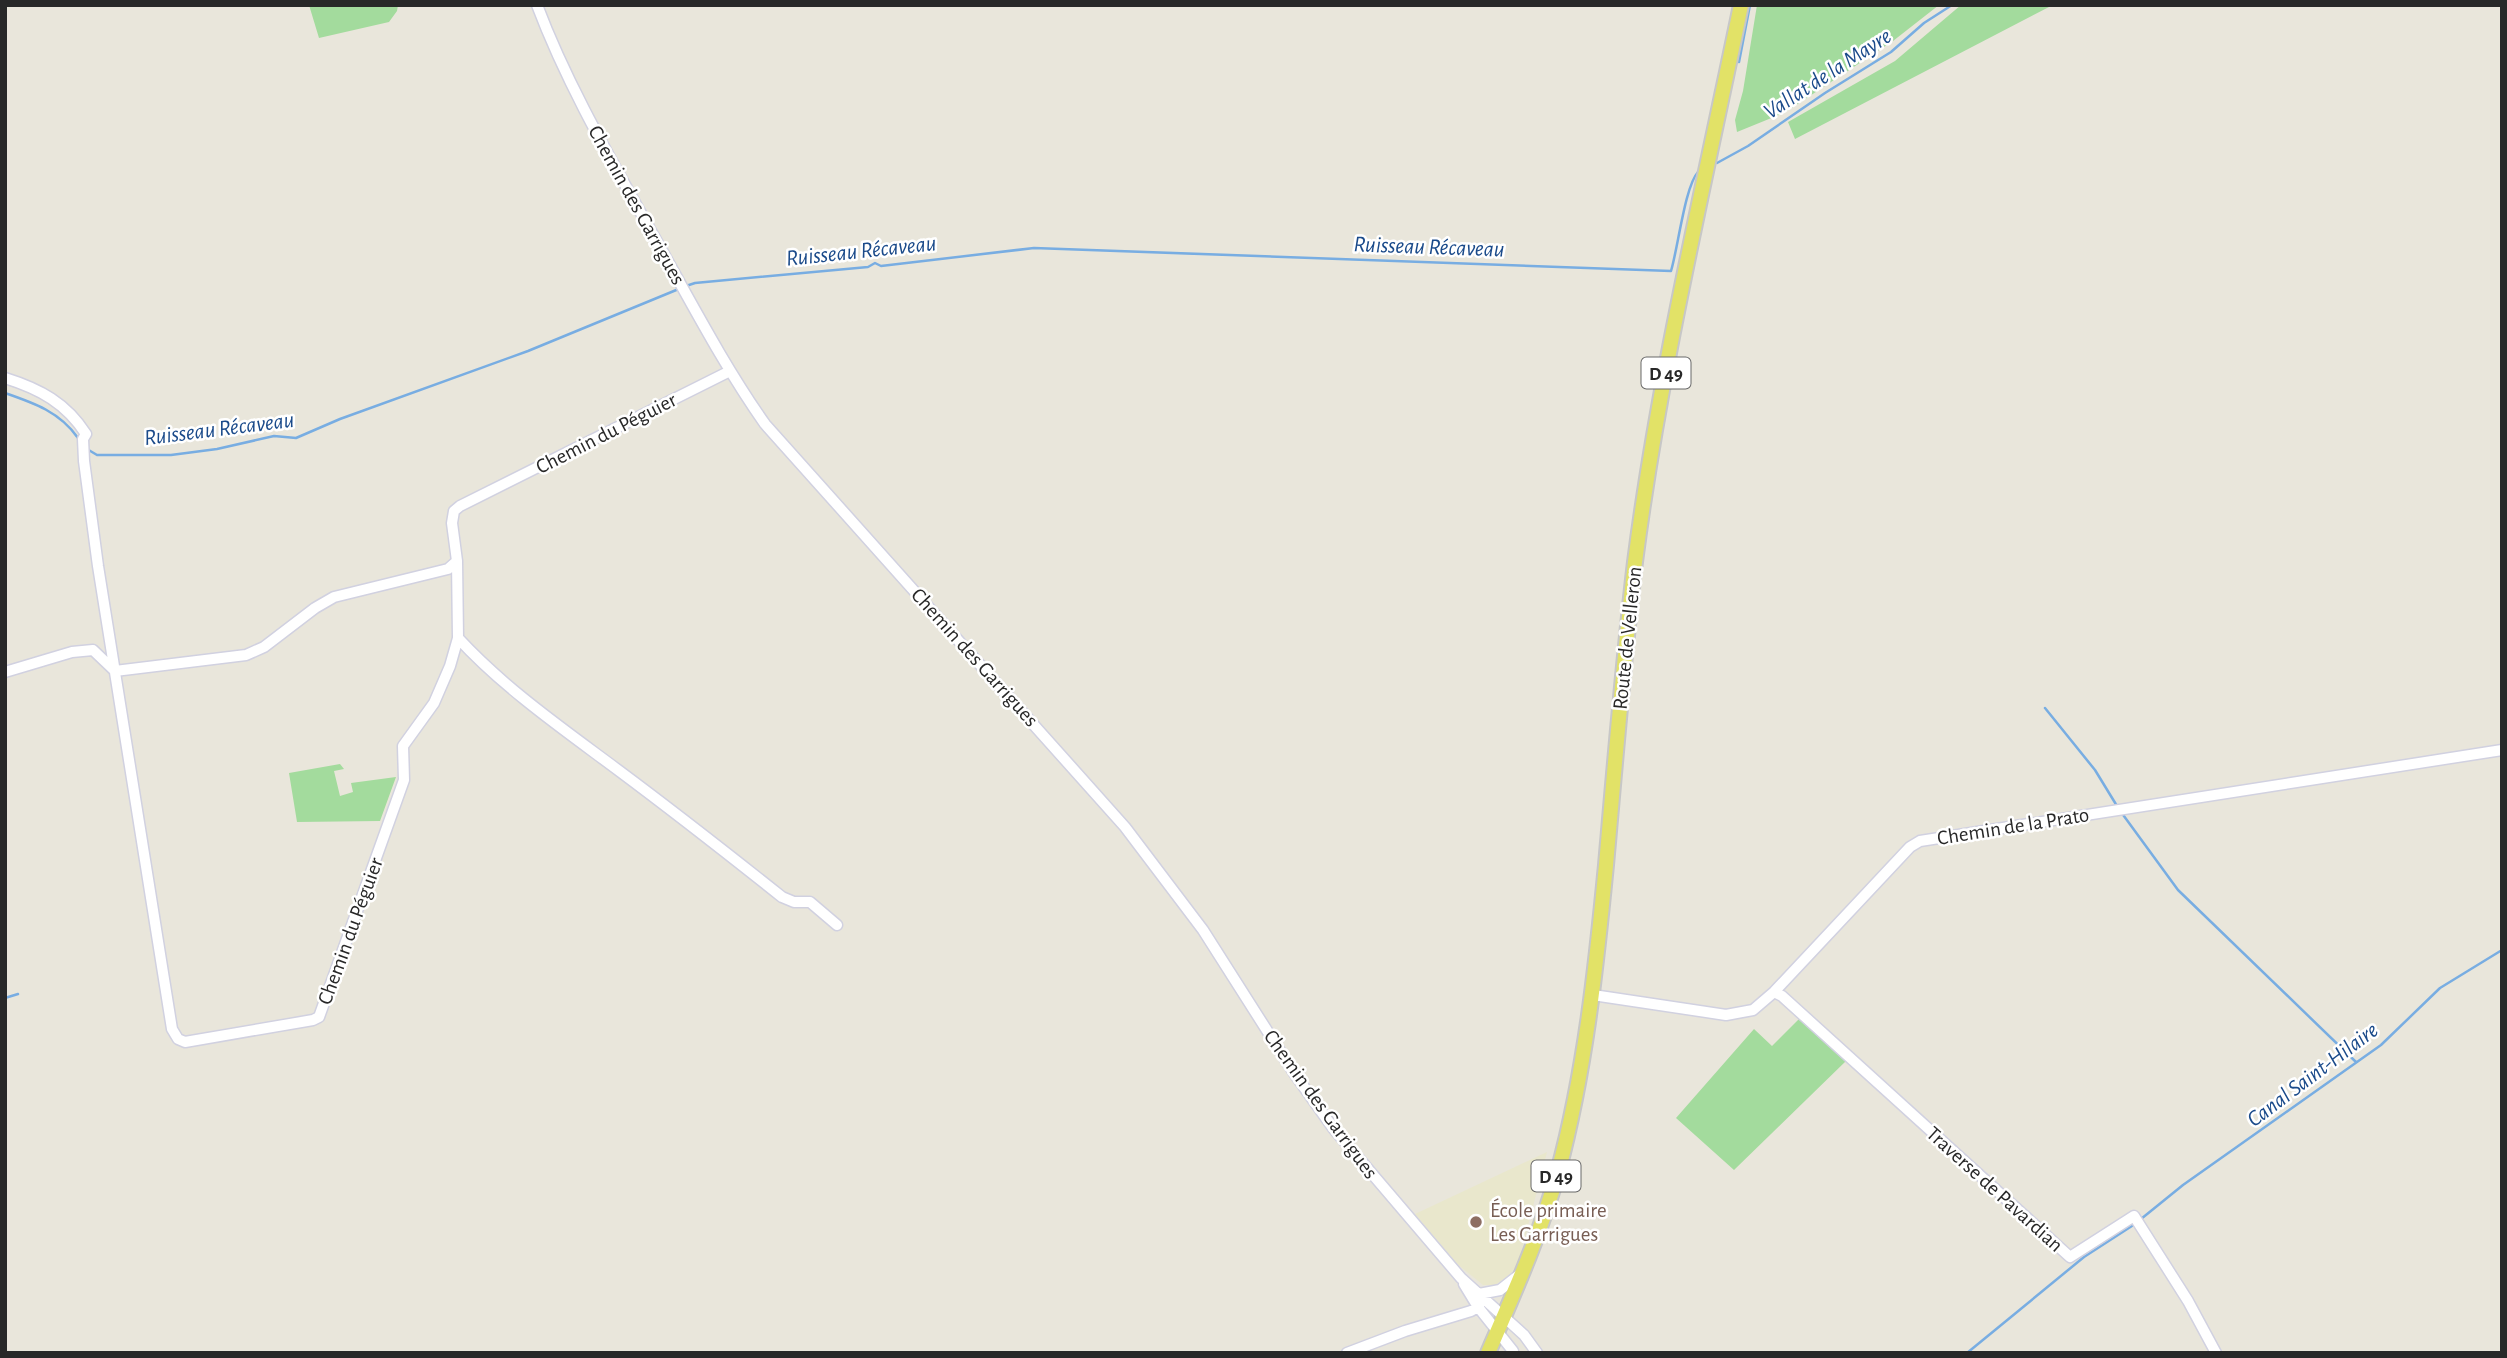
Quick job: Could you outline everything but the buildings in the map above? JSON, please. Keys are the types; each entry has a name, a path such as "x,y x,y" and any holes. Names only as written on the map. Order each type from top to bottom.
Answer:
{"main road":[{"name":"Route de Velleron","path":"1524,1270 1564,1149 1593,995 1625,656 1646,489 1667,368 1741,5"},
{"name":"D 49","path":"1488,1353 1524,1270"}],"street":[{"name":"Chemin des Garrigues","path":"537,5 588,118 730,371 773,433 936,612 1125,827 1203,930 1294,1073 1333,1128 1461,1278 1524,1335 1537,1353"},
{"name":"Chemin du Péguier","path":"5,378 32,387 57,400 78,421 86,434 83,439 84,461 98,566 172,1029 178,1039 185,1042 319,1017 404,780 403,746 434,703 450,666 458,638 457,561 452,523 454,511 730,371"},
{"path":"5,672 72,652 93,650 115,671 246,654 264,647 334,597 448,569 457,561"},
{"path":"458,638 484,664 590,751 782,897 794,902 810,902 837,925"},
{"name":"Chemin de la Prato","path":"1593,995 1726,1015 1753,1010 1774,992 1910,847 1920,841 2502,750"},
{"name":"Traverse de Pavardian","path":"1774,992 1782,996 2070,1257 2134,1216 2188,1301 2216,1353"},
{"path":"1347,1353 1478,1307 1481,1295 1500,1290 1524,1270"},
{"name":"Chemin des Garrigues","path":"1461,1278 1478,1307 1513,1352"}],"shaded area":[{"name":"École primaire Les Garrigues","path":"1547,1152 1519,1261 1510,1275 1495,1285 1483,1285 1456,1263 1415,1214"}],"green space":[{"path":"309,5 398,5 389,22 319,38"},
{"path":"1757,5 1939,5 1893,41 1784,113 1737,132 1735,120 1743,91"},
{"path":"1961,5 2049,7 1795,139 1788,122 1895,61"},
{"path":"340,764 344,769 334,771 340,796 353,792 351,783 396,777 380,821 297,822 289,773"},
{"path":"1799,1019 1846,1061 1734,1170 1676,1118 1754,1029 1772,1046"}],"waterway":[{"path":"1739,62 1750,5"},
{"name":"Vallat de la Mayre","path":"1717,163 1748,146 1891,52 1924,23 1952,5"},
{"name":"Ruisseau Récaveau","path":"87,449 97,455 171,455 217,449 274,436 296,438 340,419 528,351 695,283 868,267 875,263 881,266 1034,248 1671,271 1689,190 1698,172"},
{"name":"Ruisseau Récaveau","path":"5,393 55,415 78,438"},
{"path":"2045,708 2095,770 2117,806"},
{"path":"2121,812 2178,890 2356,1062"},
{"name":"Canal Saint-Hilaire","path":"2141,1219 2183,1185 2381,1045 2440,988 2502,950"},
{"path":"5,998 18,994"},
{"name":"Canal Saint-Hilaire","path":"1967,1353 2084,1257 2135,1224"}],"place":[{"name":"École primaire Les Garrigues","path":"1476,1222"}]}
